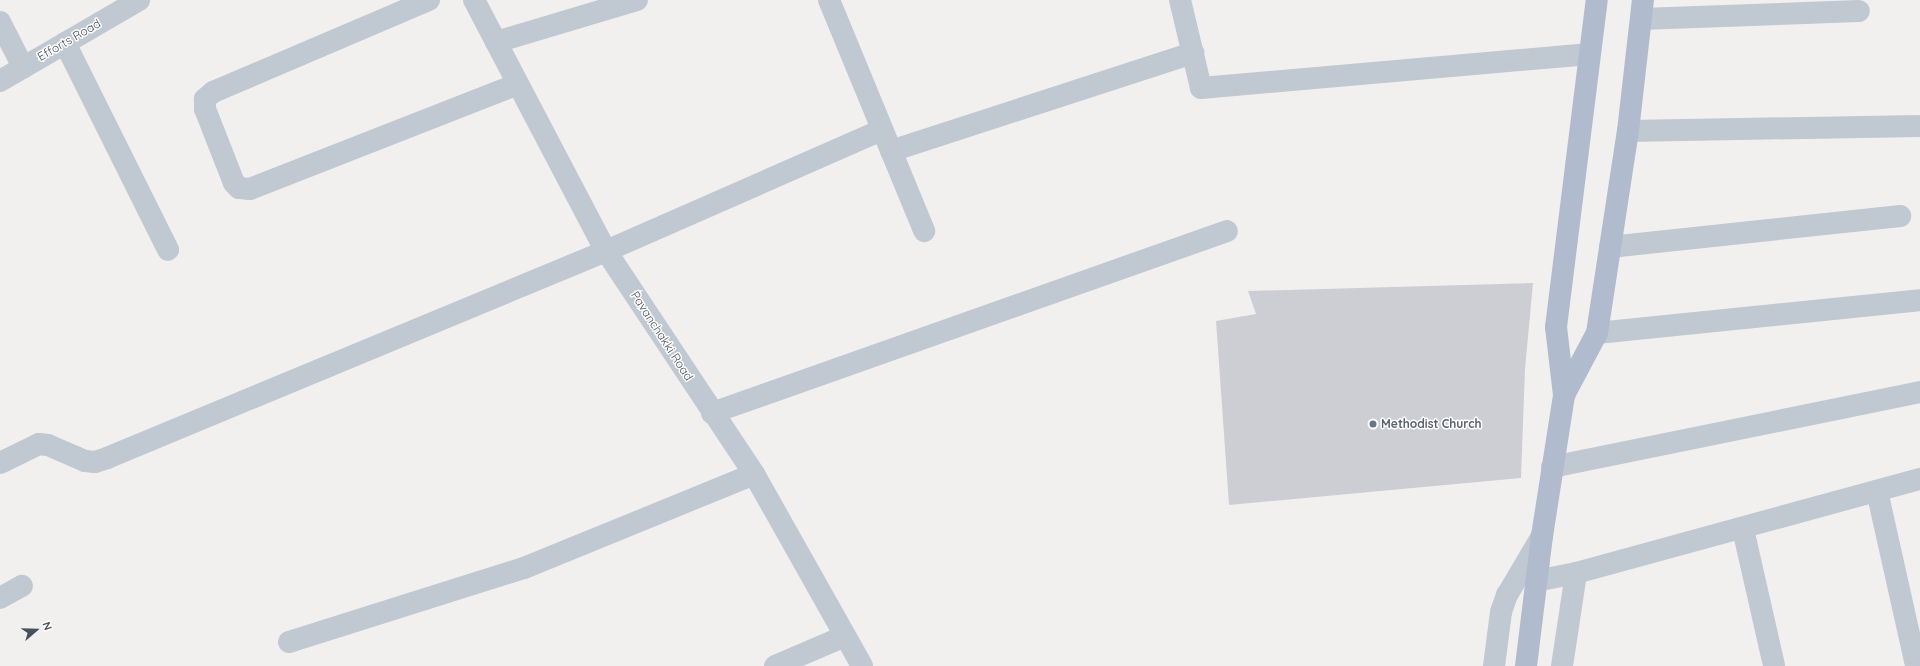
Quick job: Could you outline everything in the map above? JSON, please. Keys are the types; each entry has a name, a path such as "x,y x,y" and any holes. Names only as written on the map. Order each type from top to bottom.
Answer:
{"main road":[{"path":"1526,666 1542,536 1564,396 1556,327 1597,0"},
{"path":"1564,396 1597,333 1628,131 1642,9"}],"street":[{"name":"Efforts Road","path":"0,81 139,0"},
{"path":"429,0 212,92 205,99 205,109 234,183 239,188 250,189 518,84"},
{"name":"Pavanchakki Road","path":"474,0 606,250 712,413 754,474 862,666"},
{"path":"496,42 637,0"},
{"path":"829,0 924,231"},
{"path":"1180,0 1201,88 1590,54"},
{"path":"1642,9 1859,10"},
{"path":"0,22 23,67"},
{"path":"64,43 168,250"},
{"path":"891,151 1193,53"},
{"path":"1628,131 1920,126"},
{"path":"0,463 39,444 48,445 85,461 95,462 606,250 882,130"},
{"path":"1610,247 1900,216"},
{"path":"712,413 1227,231"},
{"path":"1597,333 1920,300"},
{"path":"1552,467 1920,392"},
{"path":"289,642 524,568 754,474"},
{"path":"1535,590 1576,574 1920,479"},
{"path":"1877,491 1916,666"},
{"path":"1743,529 1774,666"},
{"path":"1494,666 1501,612 1506,595 1542,536"},
{"path":"1562,666 1576,574"},
{"path":"0,598 22,586"},
{"path":"775,666 844,636"}],"building":[{"name":"Methodist Church","path":"1533,283 1525,369 1521,478 1229,505 1216,321 1256,314 1248,291"}],"place":[{"name":"Methodist Church","path":"1373,424"}]}
